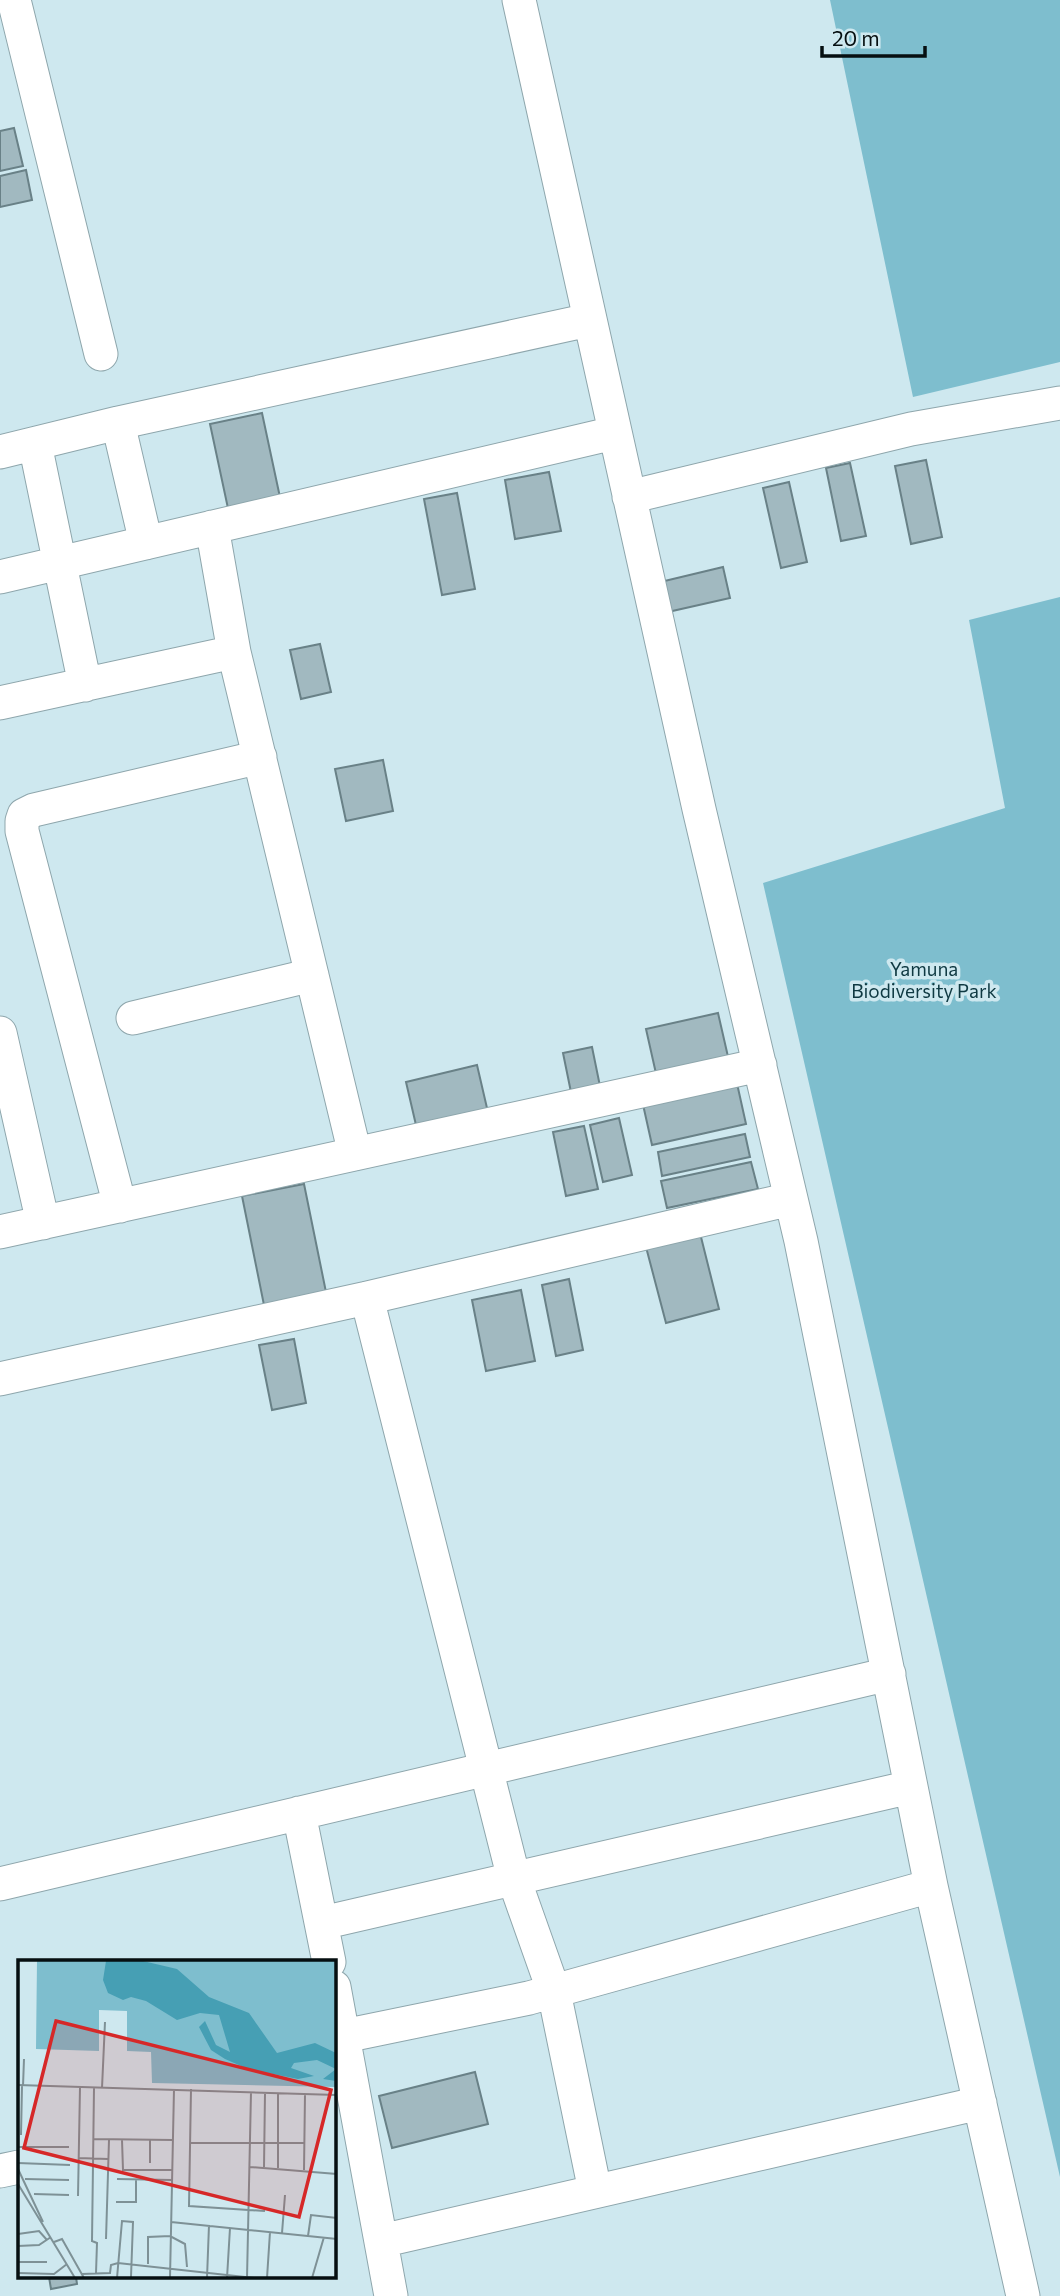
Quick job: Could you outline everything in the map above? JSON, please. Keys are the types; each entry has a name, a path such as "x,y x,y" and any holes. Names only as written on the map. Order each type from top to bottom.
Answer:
{"street":[{"path":"14,0 101,354"},
{"path":"519,0 614,433 792,1199 931,1885 1023,2296"},
{"path":"0,452 118,423 589,320"},
{"path":"629,497 911,429 1060,403"},
{"path":"118,423 146,543"},
{"path":"0,577 614,433"},
{"path":"35,444 85,685"},
{"path":"212,527 234,652 355,1154"},
{"path":"0,703 234,652"},
{"path":"120,1206 22,821 24,815 34,810 260,757"},
{"path":"133,1018 312,975"},
{"path":"0,1033 43,1223"},
{"path":"0,1232 760,1065"},
{"path":"0,1379 367,1298 792,1199"},
{"path":"367,1298 514,1879 554,1992 596,2191"},
{"path":"0,1884 888,1674"},
{"path":"322,1923 911,1787"},
{"path":"299,1812 329,1960"},
{"path":"344,2036 554,1992 931,1885"},
{"path":"336,1997 391,2296"},
{"path":"381,2241 980,2102"},
{"path":"0,2171 18,2167"}],"green space":[{"path":"830,0 1060,0 1060,362 913,397"},
{"name":"Yamuna Biodiversity Park","path":"1060,597 1060,2177 763,883 1005,808 969,620"}],"building":[{"path":"14,128 23,166 0,171 0,131"},
{"path":"26,170 32,200 0,207 0,176"},
{"path":"262,413 281,502 229,513 210,424"},
{"path":"926,460 942,537 911,544 895,466"},
{"path":"850,463 866,536 841,541 826,468"},
{"path":"549,472 561,531 515,539 505,480"},
{"path":"789,482 807,562 781,568 763,488"},
{"path":"457,493 475,589 442,595 424,499"},
{"path":"723,567 730,598 659,614 652,584"},
{"path":"320,644 331,692 301,699 290,650"},
{"path":"383,760 393,811 346,821 335,769"},
{"path":"718,1013 729,1061 657,1078 646,1029"},
{"path":"592,1047 602,1096 573,1102 563,1053"},
{"path":"477,1065 490,1121 419,1138 406,1082"},
{"path":"736,1079 746,1124 652,1145 642,1100"},
{"path":"619,1118 632,1175 603,1182 590,1125"},
{"path":"584,1126 598,1189 566,1196 553,1132"},
{"path":"745,1134 750,1157 662,1176 658,1152"},
{"path":"751,1162 758,1189 667,1208 661,1181"},
{"path":"304,1184 327,1297 265,1310 242,1196"},
{"path":"700,1233 719,1309 666,1323 646,1247"},
{"path":"569,1279 583,1350 556,1356 542,1285"},
{"path":"521,1290 535,1361 486,1371 472,1300"},
{"path":"294,1339 306,1403 272,1410 259,1345"},
{"path":"475,2072 488,2124 392,2148 379,2096"},
{"path":"49,2278 76,2278 77,2284 51,2289"}]}
